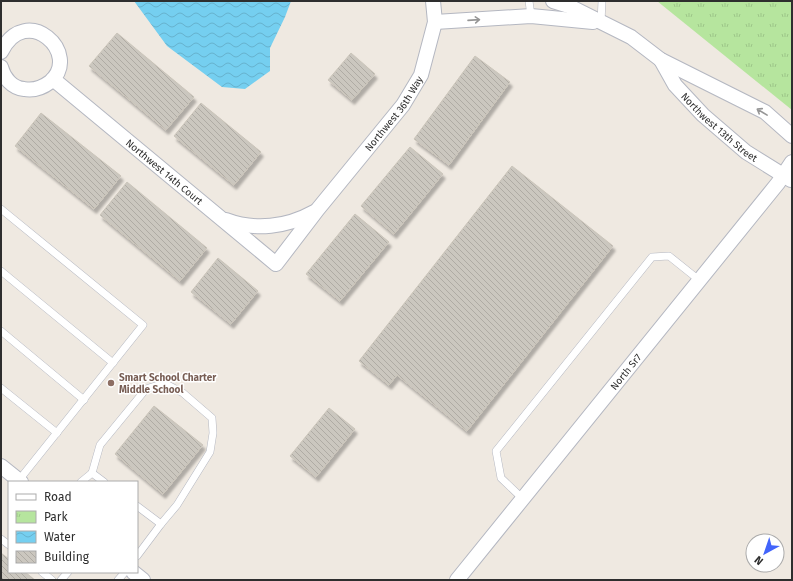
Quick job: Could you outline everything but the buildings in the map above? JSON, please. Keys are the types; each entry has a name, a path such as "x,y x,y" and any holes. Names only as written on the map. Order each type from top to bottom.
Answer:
{"street":[{"name":"Northwest 36th Way","path":"276,264 403,105 421,75 435,22 433,1"},
{"name":"Northwest 13th Street","path":"553,1 569,6 631,37 662,60 765,112 792,136"},
{"name":"Northwest 13th Street","path":"435,22 531,16 601,23"},
{"path":"1,67 4,75 11,84 22,89 33,90 44,86 53,79 58,68 59,57 56,46 48,37 37,32 26,31 15,34 3,44"},
{"name":"Northwest 13th Street","path":"662,60 674,86 703,115 746,152 788,178"},
{"name":"Northwest 14th Court","path":"53,79 276,264"},
{"name":"North Sr7","path":"457,580 699,280 788,178 792,162"},
{"name":"Northwest 36th Way","path":"218,216 240,224 274,226 297,220 318,210"},
{"path":"1,466 20,481"},
{"path":"134,573 143,580"}],"lane":[{"path":"529,1 531,16"},
{"path":"601,23 602,1"},
{"path":"1,209 143,325 20,481"},
{"path":"523,499 501,478 496,451 652,257 669,256 699,280"},
{"path":"1,271 113,363"},
{"path":"1,331 84,400"},
{"path":"82,481 92,473 100,445 146,389 158,385 168,385 183,393 212,418 213,433 210,452 177,504 138,555"},
{"path":"1,388 57,433"},
{"path":"92,473 103,481"},
{"path":"138,507 161,524"},
{"path":"43,573 52,580"}],"green space":[{"path":"657,1 792,1 792,110"}],"water":[{"path":"134,1 291,1 270,48 270,71 245,89 222,87 167,46"}],"place":[{"name":"Smart School Charter Middle School","path":"111,383"}]}
